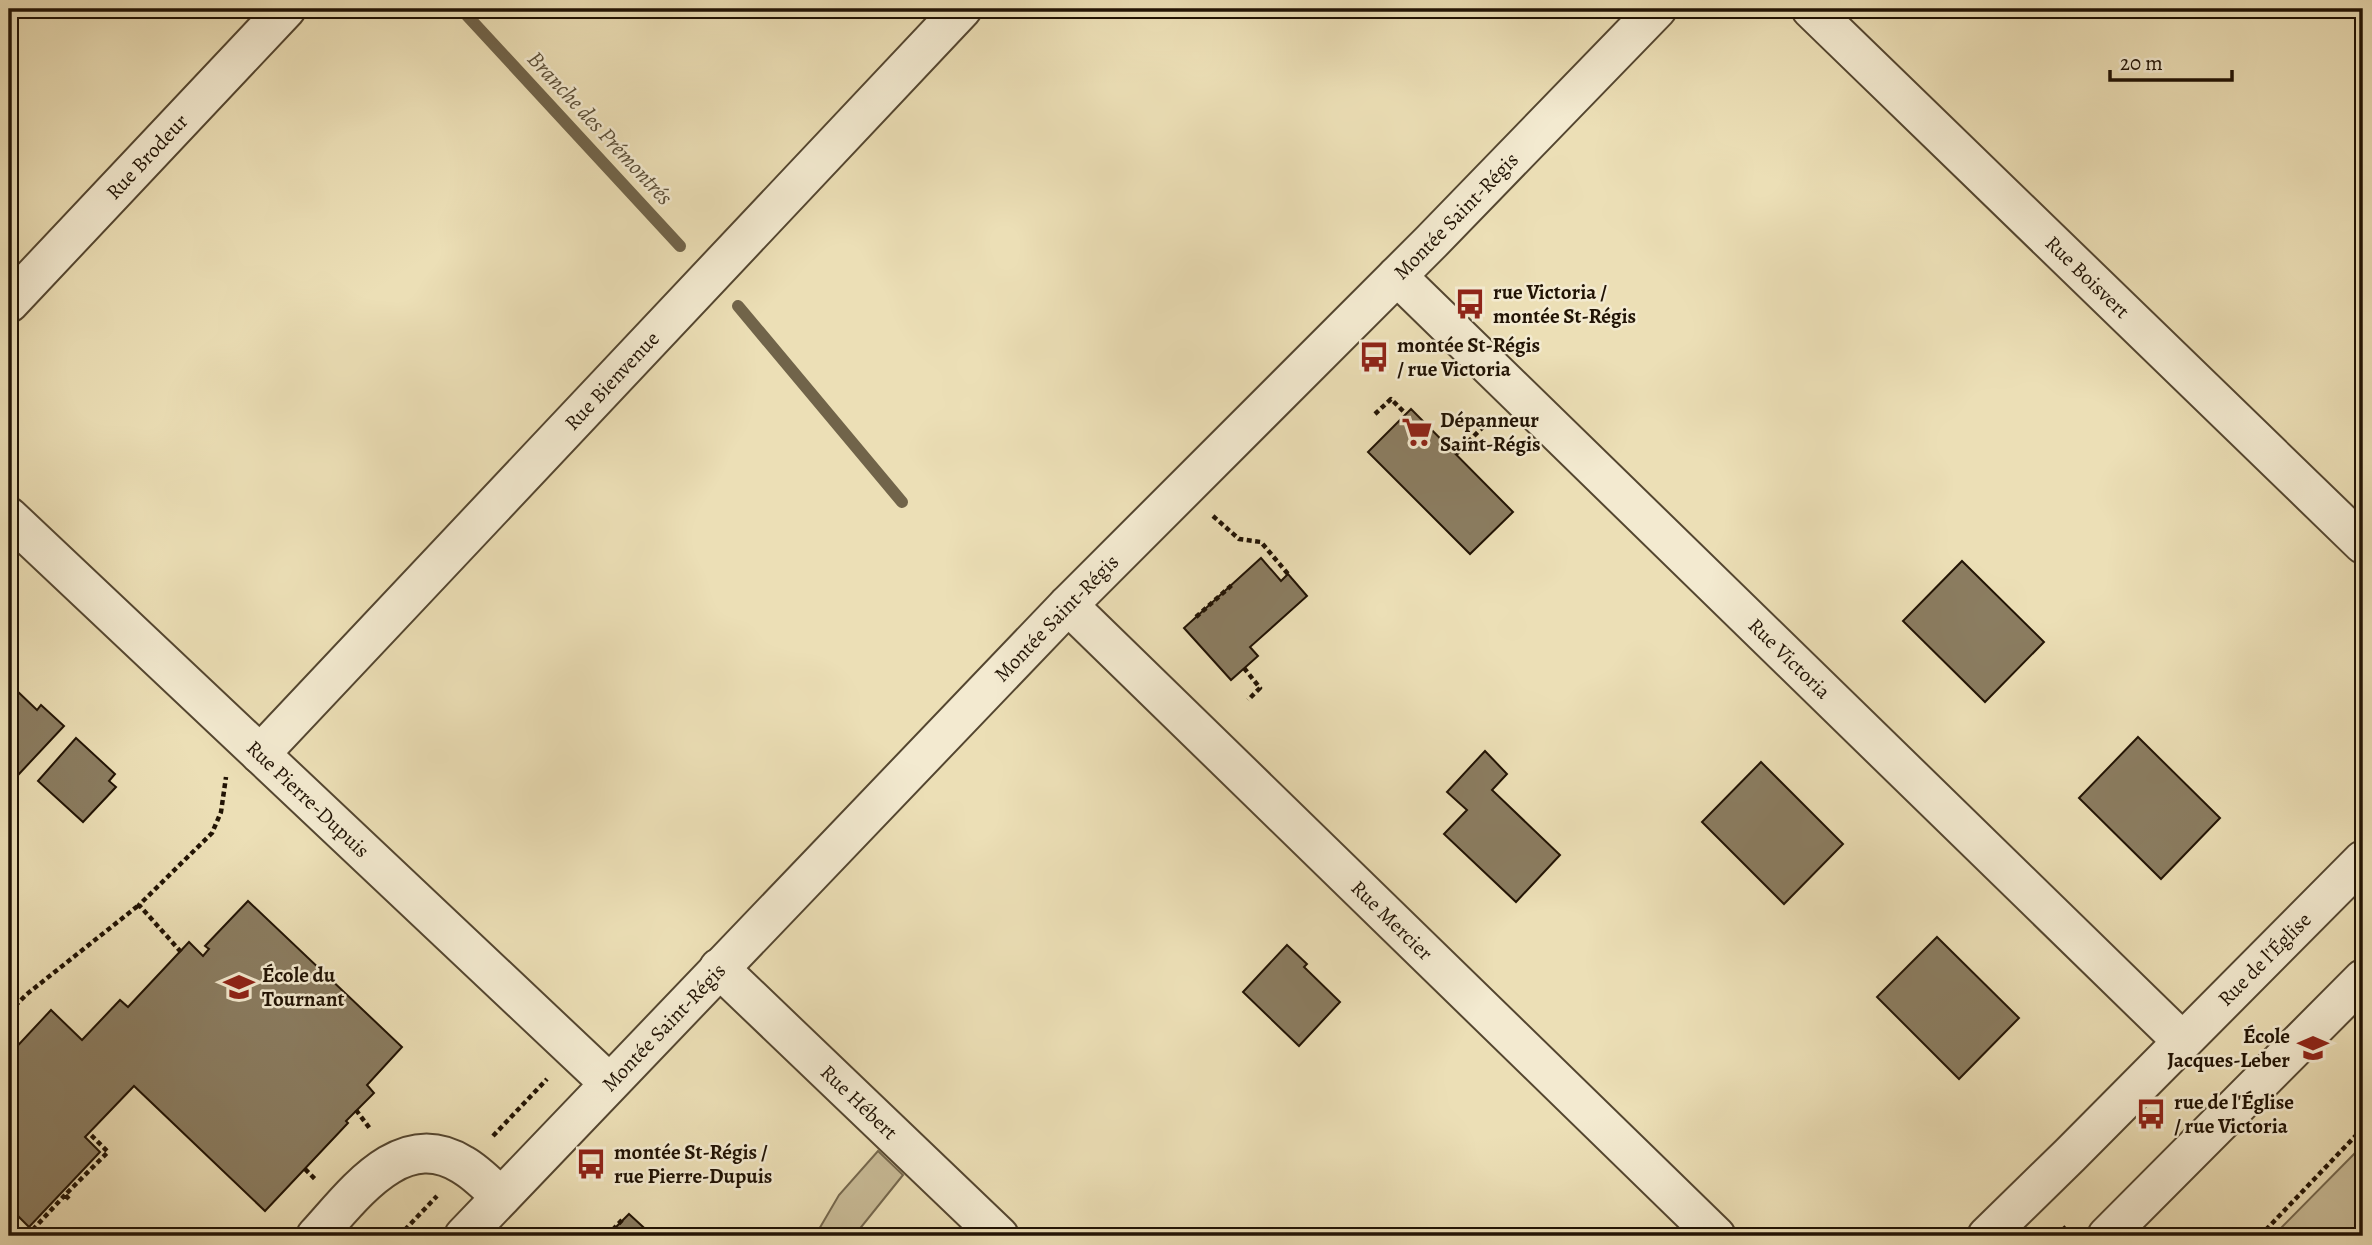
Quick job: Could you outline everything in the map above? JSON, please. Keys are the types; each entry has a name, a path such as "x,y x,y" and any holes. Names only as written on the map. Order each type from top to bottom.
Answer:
{"street":[{"name":"Rue Brodeur","path":"9,303 286,9"},
{"name":"Rue Bienvenue","path":"243,760 962,9"},
{"name":"Montée Saint-Régis","path":"464,1236 1068,605 1397,276 1657,9"},
{"name":"Rue Boisvert","path":"1811,9 2363,544"},
{"name":"Rue Victoria","path":"1397,276 2182,1041"},
{"name":"Rue Pierre-Dupuis","path":"9,517 243,760 609,1083"},
{"name":"Rue Mercier","path":"1068,605 1716,1236"},
{"name":"Rue de l'Église","path":"2000,1232 2182,1041 2363,860"},
{"name":"Rue Hébert","path":"719,968 999,1236"},
{"path":"2107,1236 2363,979"},
{"path":"316,1236 383,1168 409,1155 432,1153 451,1159 465,1166 501,1197"}],"path":[{"path":"1375,414 1391,399 1406,414"},
{"path":"1455,454 1494,417"},
{"path":"1213,516 1239,538 1261,542 1288,574"},
{"path":"1196,617 1233,584"},
{"path":"1244,668 1260,688 1248,699"},
{"path":"9,1012 27,993 139,905 212,833 243,760"},
{"path":"139,905 181,952"},
{"path":"488,1141 539,1088"},
{"path":"356,1110 378,1139"},
{"path":"2260,1236 2363,1128"},
{"path":"27,1236 108,1152 89,1133"},
{"path":"399,1236 446,1187"},
{"path":"607,1236 622,1220"},
{"path":"9,1233 13,1236"}],"shaded area":[{"path":"2359,1149 2363,1153 2363,1236 2273,1236"},
{"path":"878,1151 903,1175 854,1236 815,1236 839,1195"}],"building":[{"path":"1411,409 1513,512 1470,554 1368,452"},
{"path":"1261,558 1281,581 1288,574 1307,596 1250,647 1258,656 1231,680 1184,628"},
{"path":"1962,561 2044,642 1985,702 1903,621"},
{"path":"14,688 37,710 41,705 64,726 19,774 9,765 9,693"},
{"path":"2138,737 2220,818 2161,879 2079,798"},
{"path":"76,738 115,774 109,781 116,787 83,822 38,781"},
{"path":"1485,751 1507,774 1492,790 1560,855 1516,902 1444,834 1467,810 1447,792"},
{"path":"1761,762 1843,844 1784,904 1702,822"},
{"path":"248,901 402,1047 367,1085 374,1093 265,1211 134,1086 85,1137 100,1152 29,1227 9,1207 9,1055 51,1010 82,1040 120,1000 128,1007 189,942 203,956 209,949 205,946"},
{"path":"1937,937 2019,1018 1959,1079 1877,997"},
{"path":"1287,945 1307,964 1304,967 1340,1002 1299,1046 1243,992"},
{"path":"629,1214 653,1236 607,1236"}],"waterway":[{"name":"Branche des Prémontrés","path":"461,9 680,246"},
{"name":"Branche des Prémontrés","path":"738,306 902,502"}],"place":[{"name":"rue Victoria / montée St-Régis","path":"1470,304"},
{"name":"montée St-Régis / rue Victoria","path":"1374,357"},
{"name":"Dépanneur Saint-Régis","path":"1417,432"},
{"name":"École du Tournant","path":"239,987"},
{"name":"École Jacques-Leber","path":"2313,1048"},
{"name":"rue de l'Église / rue Victoria","path":"2151,1114"},
{"name":"montée St-Régis / rue Pierre-Dupuis","path":"591,1164"}]}
